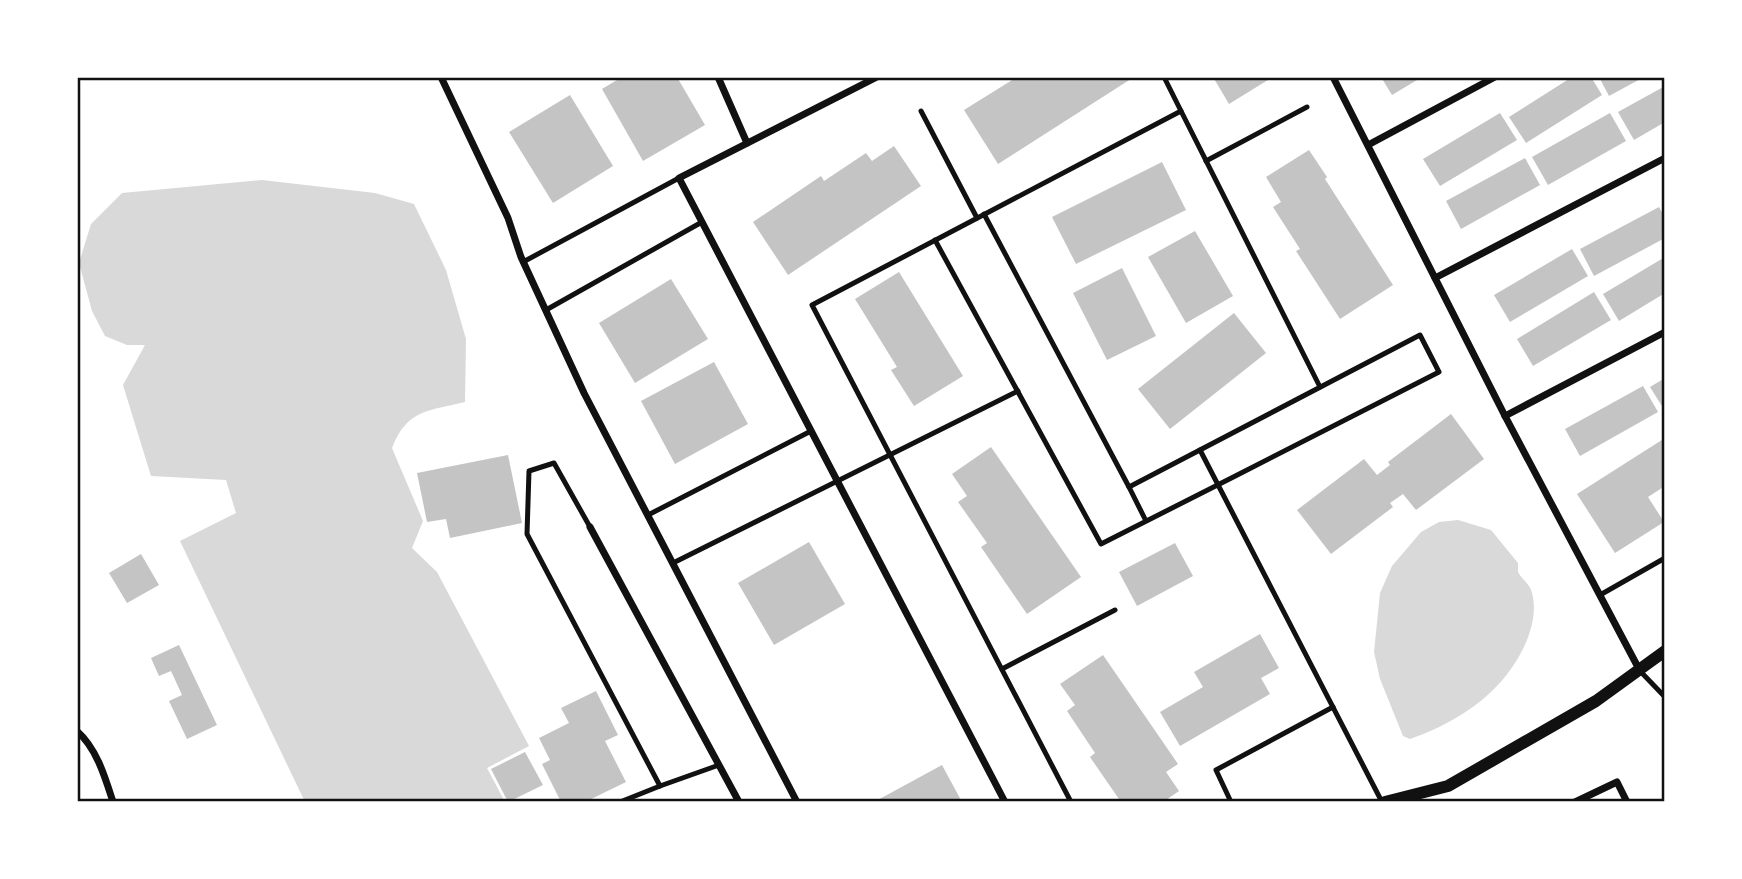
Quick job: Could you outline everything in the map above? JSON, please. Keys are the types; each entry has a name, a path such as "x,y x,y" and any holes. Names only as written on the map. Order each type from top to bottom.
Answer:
{"street":[{"path":"442,77 508,218 523,262 584,393 797,802"},
{"path":"718,77 747,144"},
{"path":"877,77 678,178 1005,802"},
{"path":"1333,77 1505,416 1640,671"},
{"path":"1367,145 1495,77"},
{"path":"1435,278 1665,158"},
{"path":"1505,416 1665,331"},
{"path":"590,527 739,802"},
{"path":"1383,802 1448,786 1596,701 1665,651"},
{"path":"77,731 86,739 105,775 113,802"},
{"path":"1575,802 1617,782 1627,802"}],"lane":[{"path":"1164,77 1320,387"},
{"path":"1206,161 1307,107"},
{"path":"921,111 977,218"},
{"path":"1071,802 812,304 1181,111"},
{"path":"523,262 678,178"},
{"path":"984,214 1146,521"},
{"path":"546,310 702,222"},
{"path":"935,240 1101,544 1439,372 1420,335 1129,487"},
{"path":"673,563 1018,391"},
{"path":"648,515 811,431"},
{"path":"1200,450 1383,802"},
{"path":"590,527 554,463 529,471 527,534 660,786"},
{"path":"1600,595 1665,558"},
{"path":"1002,668 1115,610"},
{"path":"1640,671 1665,697"},
{"path":"1231,802 1216,770 1333,707"},
{"path":"620,802 719,765"}],"shaded area":[{"path":"262,180 375,193 414,204 446,270 466,339 465,402 430,410 412,419 398,435 392,448 423,521 412,548 437,572 529,746 487,768 505,802 305,802 180,541 236,513 226,480 151,476 123,385 145,345 127,345 105,336 92,311 79,263 91,224 122,193"},
{"path":"1458,520 1491,530 1518,563 1518,572 1532,593 1533,619 1518,658 1493,690 1454,719 1410,739 1403,736 1380,679 1374,652 1380,593 1392,566 1421,532 1439,522"}],"building":[{"path":"622,77 677,77 705,125 643,161 602,89"},
{"path":"1017,77 1134,77 998,164 964,110"},
{"path":"1213,77 1273,77 1229,104"},
{"path":"1381,77 1422,77 1392,95"},
{"path":"1572,77 1591,77 1602,95 1526,143 1509,117"},
{"path":"1599,77 1644,77 1609,96"},
{"path":"1665,86 1665,122 1634,140 1618,112"},
{"path":"570,95 613,166 553,203 509,132"},
{"path":"1500,113 1517,140 1440,186 1423,159"},
{"path":"1610,113 1626,141 1548,185 1532,157"},
{"path":"894,146 921,186 788,275 753,222 821,176 824,181 866,153 872,161"},
{"path":"1309,150 1393,285 1340,319 1296,251 1300,249 1273,207 1281,202 1266,177"},
{"path":"1525,158 1540,185 1461,229 1446,201"},
{"path":"1162,162 1186,210 1076,264 1052,217"},
{"path":"1659,207 1665,218 1665,238 1594,276 1580,249"},
{"path":"1195,231 1233,296 1186,323 1148,257"},
{"path":"1572,249 1588,276 1510,322 1494,295"},
{"path":"1665,257 1665,293 1619,321 1603,294"},
{"path":"1122,268 1156,336 1107,360 1073,293"},
{"path":"899,272 963,376 914,406 891,370 897,367 855,299"},
{"path":"671,279 708,339 635,383 599,323"},
{"path":"1594,292 1611,320 1533,366 1517,339"},
{"path":"1234,313 1266,353 1170,429 1138,389"},
{"path":"714,362 748,424 675,464 641,401"},
{"path":"1665,378 1665,411 1650,387"},
{"path":"1643,386 1658,412 1580,456 1565,429"},
{"path":"1451,414 1484,459 1416,510 1403,494 1390,503 1393,507 1331,554 1297,510 1364,459 1377,475 1390,465 1388,462"},
{"path":"1665,438 1665,486 1648,497 1664,522 1615,553 1577,494"},
{"path":"991,447 1081,577 1027,614 981,547 987,543 958,502 967,496 952,474"},
{"path":"508,455 522,523 450,538 446,519 427,522 417,473"},
{"path":"809,542 845,604 774,645 738,583"},
{"path":"1175,543 1193,576 1137,606 1119,572"},
{"path":"141,554 159,585 127,603 109,573"},
{"path":"1260,634 1279,668 1261,678 1270,694 1180,746 1160,712 1203,687 1194,672"},
{"path":"179,645 217,725 187,739 169,701 182,695 171,671 159,676 151,658"},
{"path":"1103,655 1178,764 1166,772 1179,791 1163,802 1121,802 1090,757 1095,753 1067,711 1075,705 1060,684"},
{"path":"596,691 618,735 605,741 626,782 585,802 561,802 542,764 550,760 539,738 569,723 561,708"},
{"path":"525,752 543,785 508,802 491,769"},
{"path":"942,765 962,802 874,802"}]}
